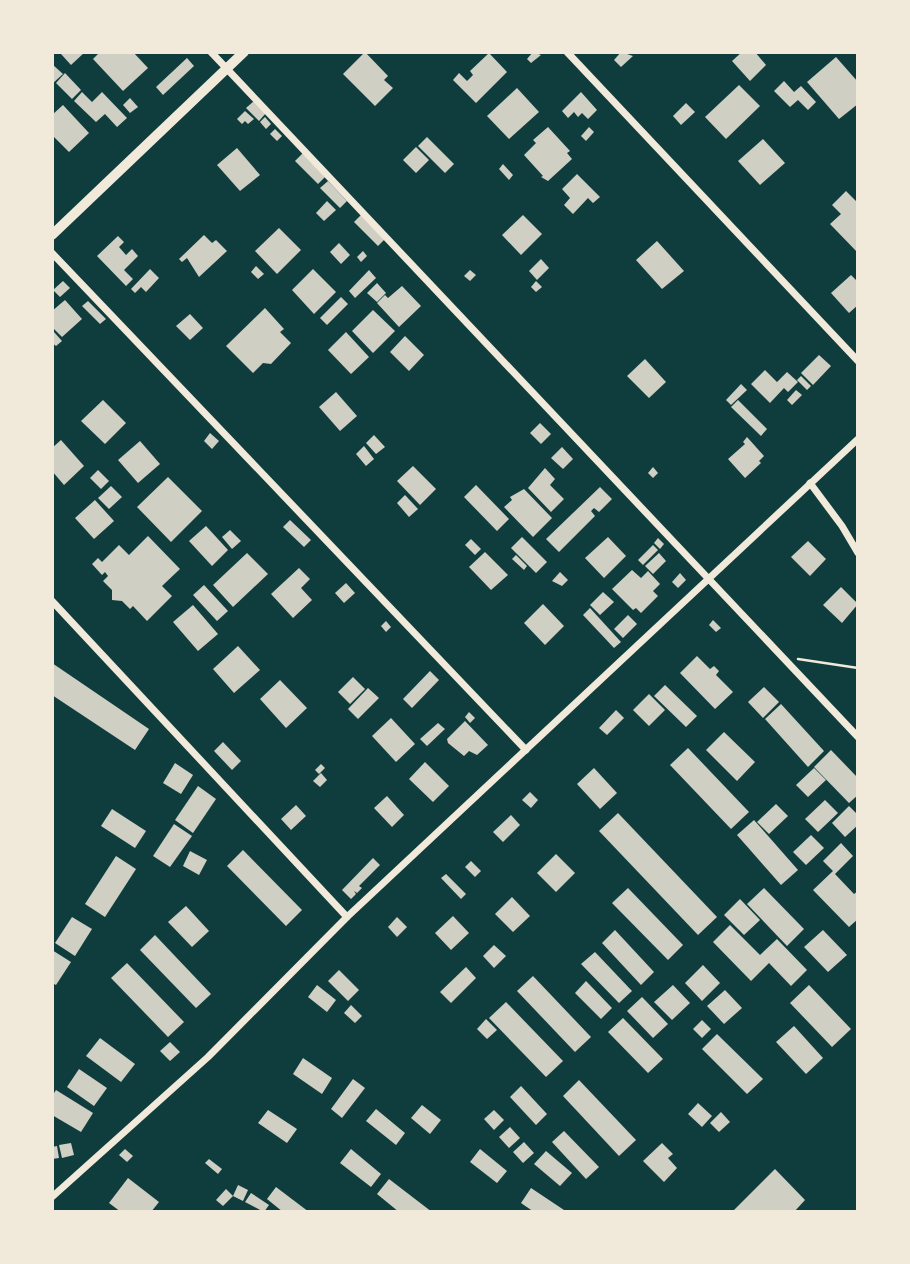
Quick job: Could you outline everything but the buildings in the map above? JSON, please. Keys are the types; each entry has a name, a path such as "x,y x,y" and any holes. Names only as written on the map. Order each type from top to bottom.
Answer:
{"street":[{"path":"211,52 858,737"},
{"path":"52,235 244,52"},
{"path":"567,52 858,361"},
{"path":"52,253 526,750"},
{"path":"52,1197 208,1057 347,917 858,439"},
{"path":"810,483 858,552"},
{"path":"52,601 347,917"}],"path":[{"path":"784,658 858,668"}]}
